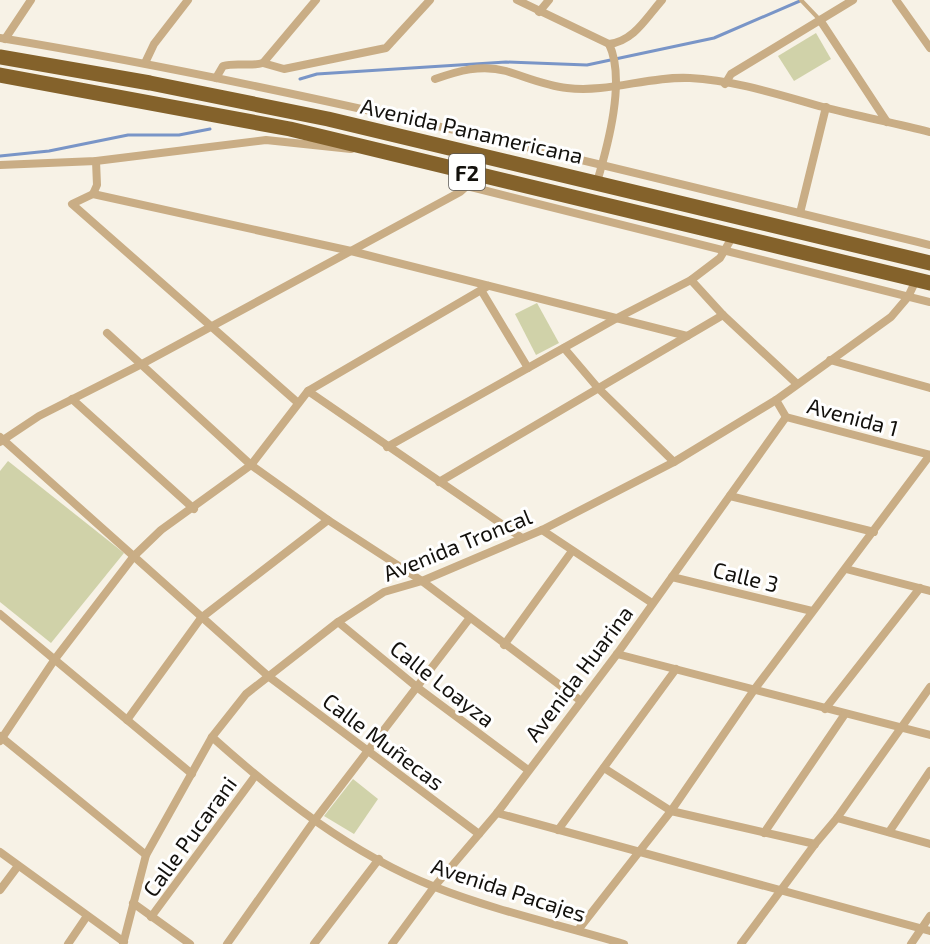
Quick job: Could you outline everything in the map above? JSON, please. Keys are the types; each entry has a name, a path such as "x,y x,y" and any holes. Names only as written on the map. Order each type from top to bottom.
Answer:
{"highway":[{"name":"Avenida Panamericana","path":"0,57 233,99 597,182 930,263"},
{"name":"Avenida Panamericana","path":"0,75 290,129 365,147 469,180 733,235 923,281"}],"street":[{"path":"2,38 31,0"},
{"path":"144,63 154,44 188,0"},
{"path":"263,63 316,0"},
{"path":"216,78 223,66 263,63 284,69 386,48 430,0"},
{"path":"517,0 609,44 625,40 662,0"},
{"path":"539,12 549,0"},
{"path":"725,84 731,74 853,0"},
{"path":"896,0 930,48"},
{"path":"820,20 875,99 887,122"},
{"name":"Avenida Panamericana","path":"2,38 144,63 319,98 602,163 930,245"},
{"path":"597,182 616,87 616,59 609,44"},
{"path":"435,79 462,69 485,68 504,70 538,82 567,88 616,87 668,78 692,78 774,93 930,132"},
{"path":"800,213 826,107"},
{"name":"Avenida Panamericana","path":"0,165 96,161 267,140 291,140 343,150 365,147"},
{"path":"93,194 97,185 96,161"},
{"path":"1,440 72,399 142,364 351,251 469,180 724,250 930,302"},
{"path":"297,402 209,327 72,204 93,194 351,251 484,288 687,336"},
{"path":"387,447 617,318 691,280 712,266 733,235"},
{"path":"691,280 723,315 796,383"},
{"name":"Avenida Troncal","path":"124,943 132,903 146,855 212,737 231,710 268,676 338,622 384,592 422,581 542,530 674,462 776,400 796,383 891,317 923,281"},
{"path":"484,288 528,368"},
{"path":"146,855 1,738 55,660 134,556 161,530 194,509 251,465 297,402 308,391 484,288"},
{"path":"439,482 723,315"},
{"path":"107,333 251,465 328,520 422,581 469,619 581,701"},
{"path":"564,348 598,387 674,462"},
{"path":"830,360 930,388"},
{"path":"308,391 522,538"},
{"path":"72,399 194,509"},
{"name":"Avenida 1","path":"776,400 786,417 928,455"},
{"name":"Avenida Huarina","path":"392,944 434,887 497,813 617,654 786,417"},
{"name":"Calle Muñecas","path":"1,440 268,676 479,834"},
{"path":"578,930 671,811 754,690 874,532 928,455 930,447"},
{"path":"730,496 874,532"},
{"path":"127,720 201,618 328,520"},
{"path":"542,530 652,603"},
{"path":"504,645 572,551"},
{"path":"846,569 930,591"},
{"name":"Calle 3","path":"672,577 812,611"},
{"path":"825,709 920,588"},
{"path":"0,614 192,774"},
{"path":"227,944 314,821 469,619"},
{"name":"Calle Loayza","path":"338,622 417,688 528,770"},
{"path":"617,654 930,735"},
{"path":"558,830 676,669"},
{"path":"741,944 837,818 930,687"},
{"path":"764,833 845,714"},
{"name":"Avenida Pacajes","path":"212,737 255,776 314,821 379,859 434,887 624,944"},
{"path":"604,768 671,811 815,844"},
{"path":"889,832 930,771"},
{"name":"Calle Pucarani","path":"152,917 255,776"},
{"path":"497,813 926,930"},
{"path":"837,818 930,844"},
{"path":"0,852 124,943"},
{"path":"314,944 379,859"},
{"path":"0,890 18,866"},
{"path":"132,903 190,944"},
{"path":"68,944 87,916"},
{"path":"910,944 926,930 930,916"}],"lane":[{"path":"801,0 820,20"}],"green space":[{"path":"816,33 831,59 794,81 778,56"},
{"path":"537,303 559,343 536,355 515,314"},
{"path":"8,461 124,553 51,643 0,602 0,471"},
{"path":"353,779 378,799 354,834 324,816"}],"waterway":[{"path":"300,79 317,74 506,62 587,65 714,38 802,0"},
{"path":"0,156 49,151 128,135 179,135 210,129"}]}
